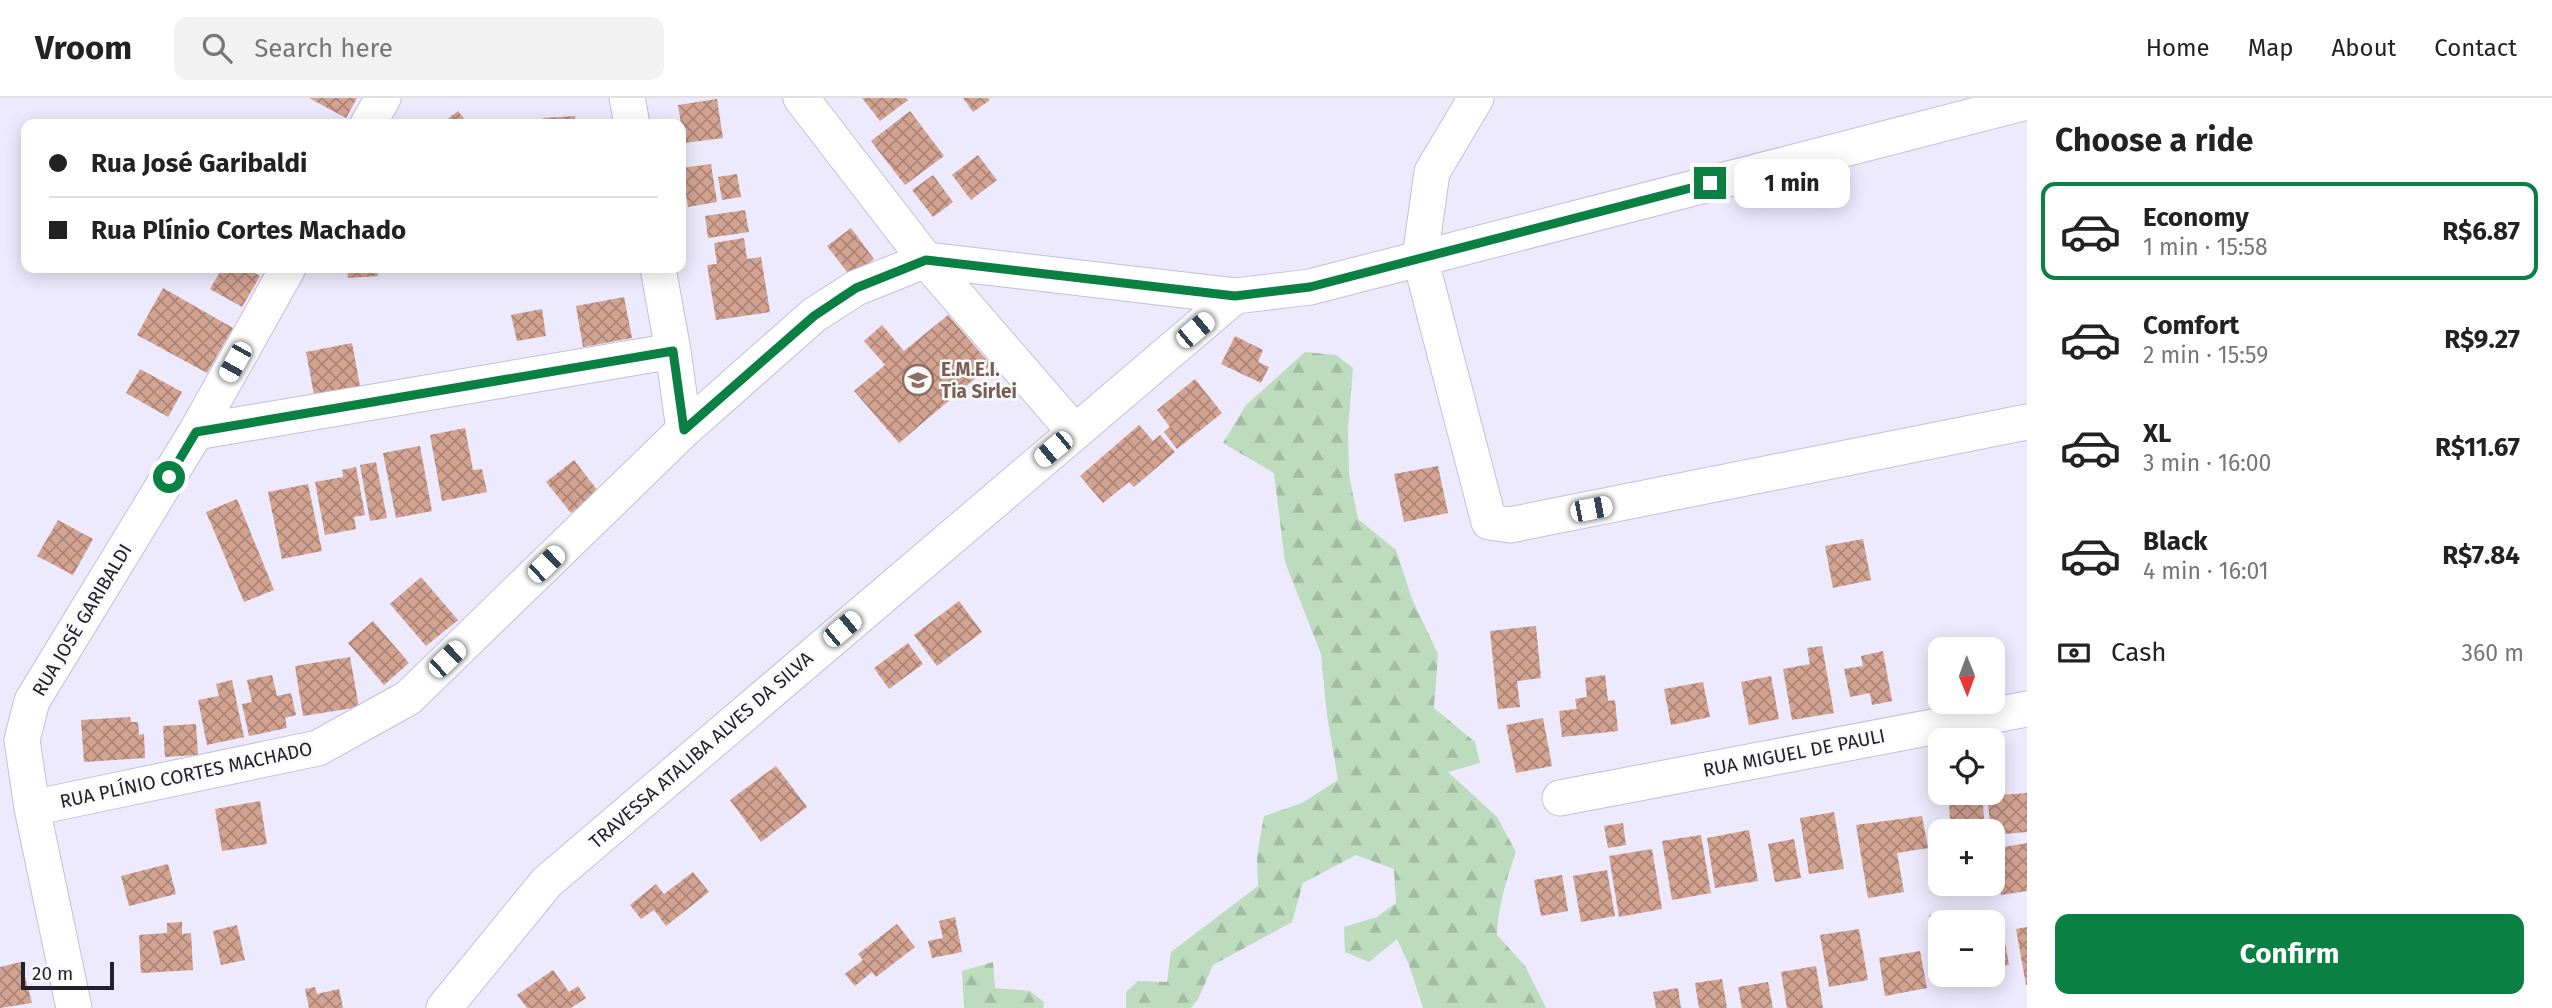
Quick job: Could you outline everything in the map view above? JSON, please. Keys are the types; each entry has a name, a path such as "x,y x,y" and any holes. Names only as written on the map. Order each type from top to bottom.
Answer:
{"street":[{"path":"371,119 383,98"},
{"path":"627,98 631,119"},
{"path":"800,98 926,260 1074,431"},
{"path":"1476,98 1432,172 1420,258 1489,522 1510,525 2027,422"},
{"name":"RUA PLÍNIO CORTES MACHADO","path":"32,808 318,748 408,698 684,430 814,316 856,288 926,260 1235,296 1310,287 2027,102"},
{"name":"RUA JOSÉ GARIBALDI","path":"74,1008 32,808 22,740 32,701 196,432 285,273"},
{"path":"659,273 684,430"},
{"name":"TRAVESSA ATALIBA ALVES DA SILVA","path":"444,1008 547,882 1235,296"},
{"path":"196,432 673,351"},
{"name":"RUA MIGUEL DE PAULI","path":"1560,798 2027,709"}],"green space":[{"path":"1305,352 1336,355 1353,368 1348,429 1349,475 1358,519 1396,550 1412,599 1438,654 1434,708 1475,742 1480,763 1448,772 1497,817 1516,852 1503,893 1497,935 1525,966 1546,1008 1423,1008 1397,939 1369,962 1345,952 1344,927 1377,917 1396,903 1394,869 1356,855 1303,883 1292,922 1213,965 1198,999 1191,1008 1126,1008 1126,992 1138,981 1167,982 1171,952 1258,886 1257,856 1264,816 1302,803 1338,780 1327,715 1321,654 1285,562 1274,473 1223,443 1246,405"},
{"path":"993,962 995,988 1030,991 1044,1002 1043,1008 964,1008 962,971"}],"building":[{"path":"309,98 357,98 346,118"},
{"path":"862,98 906,98 908,100 880,121"},
{"path":"963,98 988,98 990,100 973,112"},
{"path":"717,99 723,138 686,143 686,119 680,119 678,105"},
{"path":"458,111 464,119 448,119"},
{"path":"910,111 944,156 905,185 871,141"},
{"path":"575,116 575,119 543,119"},
{"path":"978,155 997,180 971,200 952,175"},
{"path":"711,164 717,202 688,207 686,167"},
{"path":"737,174 741,197 722,200 718,177"},
{"path":"933,175 953,202 933,217 912,190"},
{"path":"745,210 749,232 708,238 705,216"},
{"path":"851,228 874,259 851,277 827,246"},
{"path":"744,238 747,259 761,257 770,312 716,320 707,265 717,264 714,243"},
{"path":"219,273 255,273 260,276 242,307 210,289"},
{"path":"348,273 378,273 378,276 348,278"},
{"path":"163,288 233,328 207,373 137,335"},
{"path":"624,297 632,338 583,347 576,306"},
{"path":"542,309 546,336 517,341 511,315"},
{"path":"948,315 991,365 899,443 854,391 885,365 864,341 882,325 904,351"},
{"path":"1235,336 1263,350 1258,362 1269,367 1261,383 1221,364"},
{"path":"352,343 360,386 314,395 306,352"},
{"path":"140,369 182,392 168,417 126,393"},
{"path":"1195,379 1222,413 1177,449 1164,432 1170,427 1157,410"},
{"path":"1139,425 1153,441 1160,435 1175,452 1134,487 1129,482 1103,503 1080,476"},
{"path":"465,428 473,470 482,469 487,492 442,501 430,435"},
{"path":"420,446 432,511 396,518 383,453"},
{"path":"574,460 598,491 571,513 546,482"},
{"path":"376,462 387,518 370,521 360,465"},
{"path":"1438,466 1448,513 1404,522 1394,474"},
{"path":"356,467 365,515 354,517 356,529 325,535 315,482 343,477 342,470"},
{"path":"308,484 322,551 282,559 268,492"},
{"path":"237,499 274,590 244,602 206,512"},
{"path":"58,520 93,539 73,575 37,556"},
{"path":"1863,539 1871,580 1833,588 1825,546"},
{"path":"421,577 458,620 426,646 390,604"},
{"path":"959,601 982,632 937,666 914,635"},
{"path":"373,621 409,663 384,685 348,643"},
{"path":"1536,626 1541,678 1517,681 1520,707 1498,709 1490,631"},
{"path":"908,643 923,664 889,689 874,668"},
{"path":"1822,646 1834,713 1792,720 1783,669 1810,664 1807,648"},
{"path":"1883,651 1892,701 1872,705 1870,693 1850,697 1844,669 1863,666 1861,656"},
{"path":"350,657 359,707 303,716 295,666"},
{"path":"272,675 277,696 291,693 296,715 285,718 287,728 249,736 242,704 252,702 247,680"},
{"path":"1605,675 1608,701 1615,700 1618,731 1562,737 1559,711 1577,709 1575,699 1587,697 1585,678"},
{"path":"1771,676 1779,719 1749,725 1741,682"},
{"path":"232,680 244,737 207,745 198,700 219,696 216,684"},
{"path":"1703,682 1710,717 1671,725 1664,689"},
{"path":"130,717 131,722 138,722 139,735 144,734 145,758 84,762 81,720"},
{"path":"1543,718 1552,766 1516,773 1506,725"},
{"path":"196,724 198,755 165,757 163,726"},
{"path":"776,766 807,807 761,842 730,800"},
{"path":"2027,793 2027,832 2005,834 2005,819 1990,819 1988,805 2005,805 2005,795"},
{"path":"260,801 267,844 222,851 215,809"},
{"path":"1949,805 1983,805 1984,819 1950,819"},
{"path":"1834,812 1844,869 1809,874 1800,818"},
{"path":"1922,816 1928,848 1897,853 1904,892 1868,898 1856,825"},
{"path":"1623,823 1626,845 1608,848 1604,826"},
{"path":"1749,830 1758,881 1715,888 1707,838"},
{"path":"1701,835 1711,893 1672,900 1662,841"},
{"path":"1794,839 1801,878 1775,882 1768,844"},
{"path":"2027,843 2027,891 2005,894 2005,847"},
{"path":"1652,849 1662,909 1619,917 1609,856"},
{"path":"168,864 176,894 129,906 121,876"},
{"path":"1607,870 1615,916 1581,922 1573,876"},
{"path":"693,872 709,892 666,926 654,910 641,919 630,905 656,884 664,894"},
{"path":"1562,875 1568,911 1541,916 1534,880"},
{"path":"955,917 962,952 932,958 928,941 943,938 939,921"},
{"path":"182,922 182,934 191,933 193,970 141,973 139,935 167,933 167,923"},
{"path":"897,924 915,947 876,977 872,972 855,986 845,974 863,960 858,954"},
{"path":"237,925 245,960 221,965 213,931"},
{"path":"2027,927 2027,985 2026,985 2016,929"},
{"path":"1859,929 1868,980 1829,987 1820,935"},
{"path":"2005,942 2009,965 2005,966"},
{"path":"1920,951 1927,988 1885,996 1879,958"},
{"path":"21,962 32,1003 0,1008 0,967"},
{"path":"1816,966 1823,1008 1787,1008 1781,972"},
{"path":"553,970 569,992 578,986 586,998 571,1008 527,1008 517,995"},
{"path":"1722,979 1727,1008 1699,1008 1695,983"},
{"path":"1768,982 1773,1008 1742,1008 1738,987"},
{"path":"315,987 317,994 339,989 343,1008 309,1008 305,989"},
{"path":"1678,988 1681,1008 1656,1008 1653,992"}],"place":[{"name":"E.M.E.I. Tia Sirlei","path":"918,380"}],"route":[{"path":"169,477 196,432 673,351 684,430 814,316 856,288 926,260 1235,296 1310,287 1710,183"}]}
